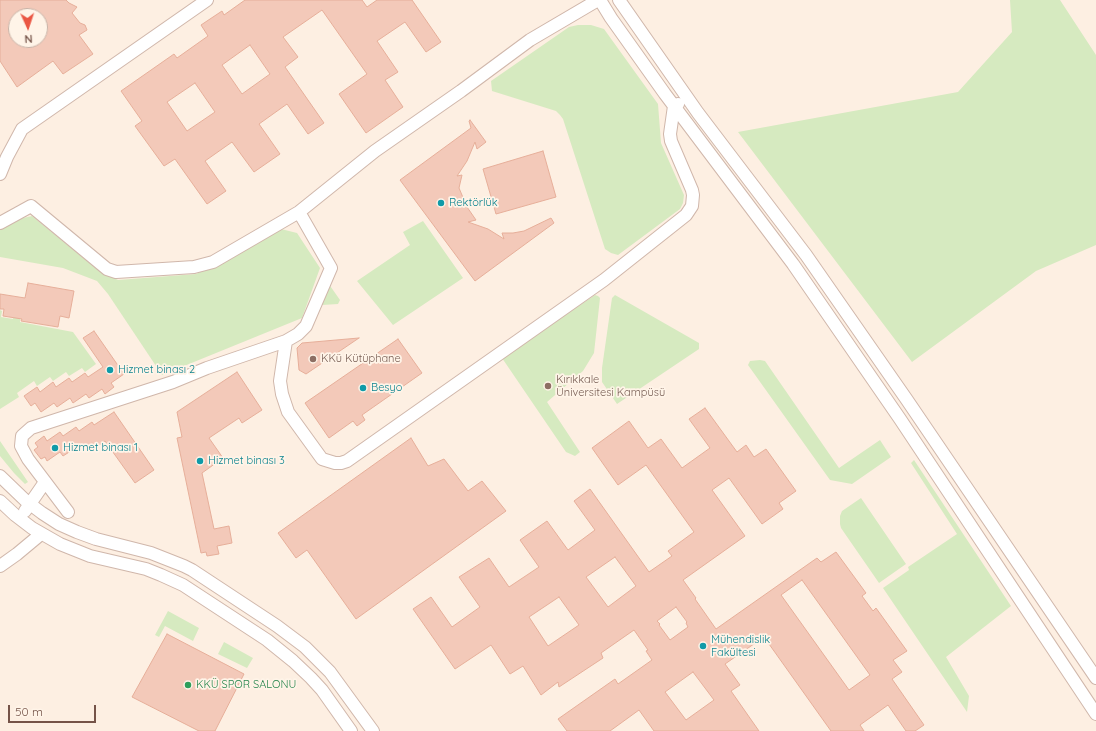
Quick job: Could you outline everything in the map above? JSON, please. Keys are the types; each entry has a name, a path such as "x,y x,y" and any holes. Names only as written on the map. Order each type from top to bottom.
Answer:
{"street":[{"path":"0,174 22,129 207,0"},
{"path":"0,223 31,206 107,269 120,272 194,267 215,261 299,212 375,151 530,40 599,0 674,106 793,264 893,409 1096,714"},
{"path":"619,0 687,97 806,255 907,400 1096,678"},
{"path":"286,341 280,381 288,412 322,459 335,463 348,461 604,280 686,215 692,206 693,195 673,144 670,130 674,106 687,97"},
{"path":"68,512 28,459 21,446 22,436 31,428 167,384 207,368 286,341 298,334 306,326 331,268 299,212"},
{"path":"893,409 907,400"},
{"path":"0,476 30,504 59,524 86,536 147,552 184,566 264,617 294,639 324,666 336,679 373,731"},
{"path":"19,518 45,482"},
{"path":"0,501 19,518 41,534 60,544 101,559 146,570 183,585 267,640 290,658 322,690 352,731"},
{"path":"0,566 41,534"}],"green space":[{"path":"1010,0 1060,0 1096,55 1096,245 1036,271 912,362 738,132 958,92 1012,32"},
{"path":"591,25 604,29 658,104 661,143 684,195 683,203 680,209 618,255 605,249 563,119 560,115 556,111 492,91 491,81 569,27"},
{"path":"32,216 98,270 118,280 196,274 230,258 281,229 297,233 320,268 302,318 162,375 108,294 97,281 63,268 0,257 0,230 19,219"},
{"path":"423,221 463,278 393,325 357,281 410,245 403,232"},
{"path":"326,280 340,300 338,304 322,305"},
{"path":"595,295 600,298 594,353 583,371 547,402 580,452 575,456 566,452 502,358"},
{"path":"615,295 699,343 699,349 617,404 602,382 602,368 612,298"},
{"path":"0,310 2,311 1,317 13,319 14,313 21,314 20,322 73,332 96,364 85,372 82,368 69,376 66,372 53,381 50,377 37,386 34,381 17,393 19,397 0,409"},
{"path":"750,361 765,361 839,468 880,440 891,457 852,484 830,480 748,365"},
{"path":"0,441 28,482 25,484 0,456"},
{"path":"914,460 1011,606 946,657 969,696 967,712 883,588 909,570 908,567 957,534 911,463"},
{"path":"861,498 906,564 879,583 841,528 840,524 840,516 842,511"},
{"path":"168,611 199,628 193,641 165,626 159,637 155,635"},
{"path":"224,642 253,658 247,668 218,654"}],"building":[{"path":"0,0 66,0 77,7 72,13 80,23 85,25 87,30 79,35 93,54 63,74 53,61 17,87 0,61"},
{"path":"245,0 362,0 367,7 377,0 412,0 441,42 426,52 405,22 377,41 398,72 385,80 403,107 366,133 339,94 367,74 322,10 283,37 298,57 285,67 324,123 308,134 287,104 259,124 280,154 254,172 232,142 205,161 226,191 207,204 175,159 164,166 135,126 142,121 121,91 174,54 177,58 208,36 201,25 222,11 224,15","holes":["250,45 270,74 242,94 222,65","195,83 215,112 187,131 167,102"]},
{"name":"Rektörlük","path":"470,120 486,142 477,149 475,142 467,161 457,176 462,175 459,188 467,207 476,220 468,222 488,229 504,239 502,233 524,231 551,218 554,223 475,281 400,180 471,128"},
{"path":"543,151 556,197 496,214 483,169"},
{"path":"28,283 74,291 69,318 60,316 58,327 21,321 22,319 3,316 4,309 0,309 0,294 25,298"},
{"name":"Hizmet binası 2","path":"94,331 124,374 111,383 114,387 105,394 102,389 89,398 86,394 73,403 70,398 57,407 54,403 41,412 35,403 31,406 24,396 37,387 40,392 53,382 56,387 69,378 72,382 85,373 88,377 103,367 83,338"},
{"name":"KKü Kütüphane","path":"359,338 306,374 299,370 297,348 302,343"},
{"name":"Besyo","path":"398,339 422,373 362,415 365,420 357,426 353,421 329,438 305,403"},
{"name":"Hizmet binası 3","path":"237,372 262,410 242,423 239,418 209,438 223,458 202,473 214,529 229,526 232,543 217,546 219,554 207,556 206,552 201,553 177,438 182,437 177,412"},
{"path":"705,408 737,452 746,445 754,457 766,449 796,491 779,503 783,509 762,524 729,478 712,490 745,536 683,580 716,629 817,558 821,562 836,552 866,593 862,596 873,611 876,608 907,651 893,660 902,672 892,679 924,725 915,731 906,731 888,705 860,725 864,731 831,731 764,637 725,664 740,685 731,691 759,731 654,731 639,710 610,731 567,731 558,719 615,679 618,684 652,660 646,651 648,650 634,630 601,653 603,658 559,687 558,682 541,695 523,666 510,674 491,645 455,669 413,609 431,597 452,627 480,607 459,577 489,558 509,587 539,567 520,540 547,521 568,550 595,530 574,501 590,489 649,572 672,556 668,551 694,532 646,465 618,485 592,448 629,421 648,448 661,439 682,468 710,448 689,419","holes":["615,557 636,586 608,607 586,577","802,580 870,675 849,690 781,595","559,597 579,625 548,646 529,617","676,607 687,622 688,627 670,640 657,621","693,672 714,700 686,720 665,692"]},
{"name":"Hizmet binası 1","path":"114,412 154,470 135,483 105,441 96,447 93,443 80,452 77,447 63,456 60,452 47,461 45,457 41,459 34,450 38,447 35,443 44,436 47,441 60,432 63,436 76,427 79,431 92,422 94,425"},
{"path":"411,438 428,466 444,459 468,491 482,481 506,511 356,619 307,550 296,558 278,533"},
{"name":"KKÜ SPOR SALONU","path":"167,634 244,674 215,731 199,731 132,697"}],"place":[{"name":"Rektörlük","path":"441,203"},
{"name":"KKü Kütüphane","path":"313,359"},
{"name":"Hizmet binası 2","path":"110,370"},
{"name":"Kırıkkale Üniversitesi Kampüsü","path":"548,386"},
{"name":"Besyo","path":"363,388"},
{"name":"Hizmet binası 1","path":"55,448"},
{"name":"Hizmet binası 3","path":"200,461"},
{"name":"Mühendislik Fakültesi","path":"703,646"},
{"name":"KKÜ SPOR SALONU","path":"188,685"}]}
